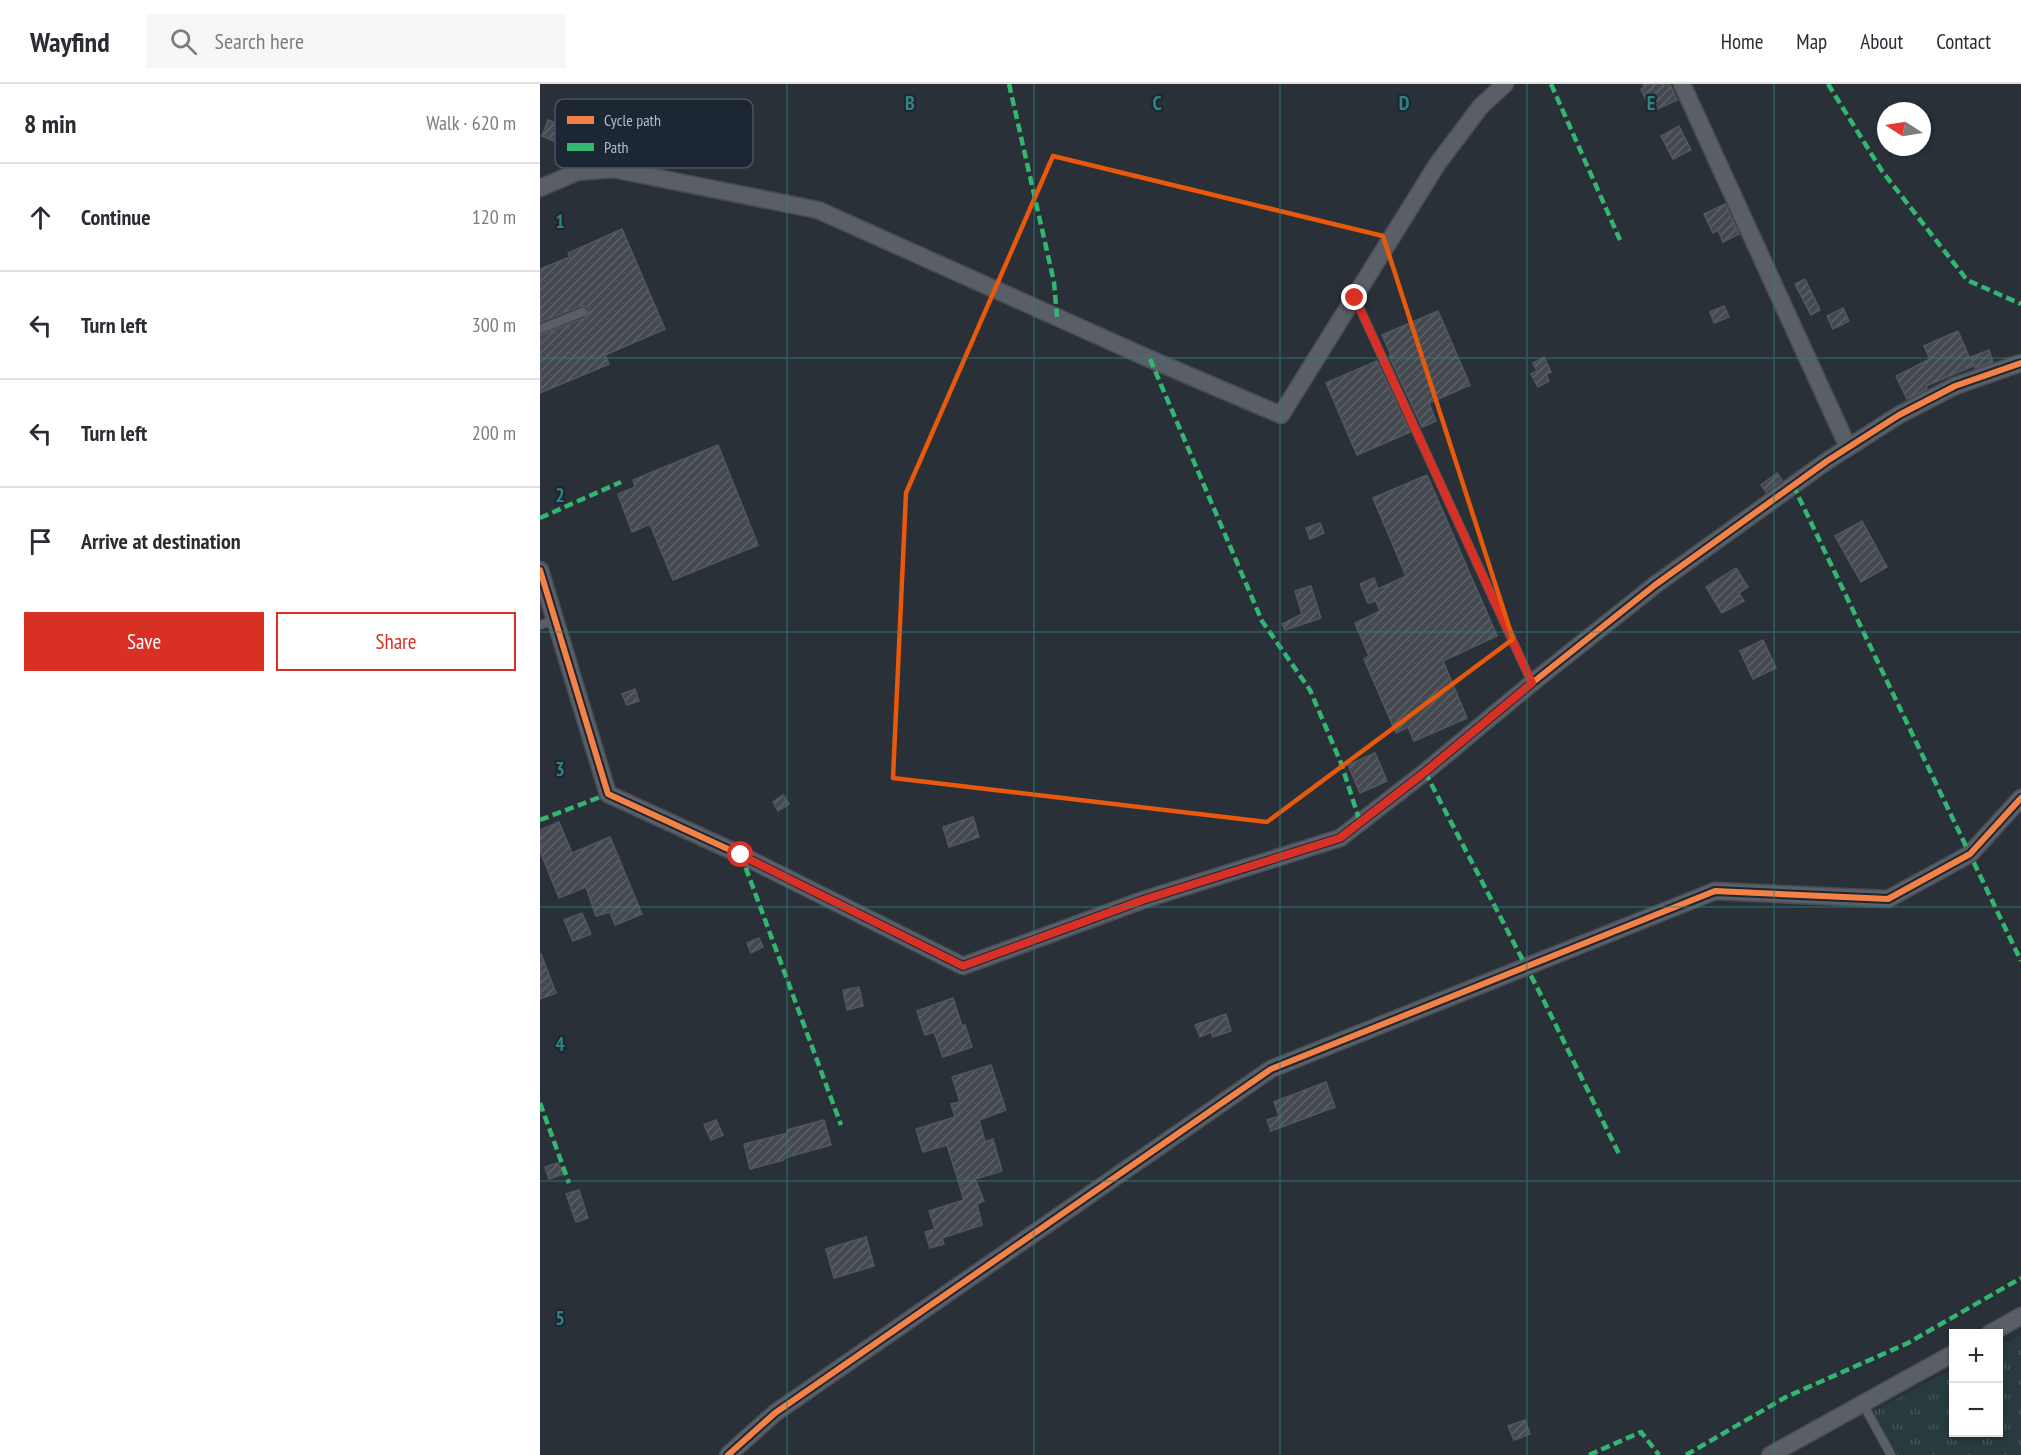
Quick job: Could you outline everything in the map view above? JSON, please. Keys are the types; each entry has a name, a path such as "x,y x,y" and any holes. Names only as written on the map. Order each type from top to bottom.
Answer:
{"street":[{"path":"540,188 578,172 613,169 818,210 1150,360 1281,415 1438,163 1481,106 1505,84"},
{"path":"1682,84 1848,447"},
{"path":"540,570 548,623 608,794 741,855 963,966 1143,900 1340,838 1655,585 1848,447 1899,415 1955,386 2021,363"},
{"path":"729,1455 774,1413 1271,1069 1715,891 1888,899 1970,854 2021,798"},
{"path":"1998,1329 2021,1316"},
{"path":"1770,1455 1949,1355"}],"lane":[{"path":"1355,298 1532,683"},
{"path":"540,329 583,312"},
{"path":"1863,1404 1891,1455"}],"highlighted area":[{"path":"1053,156 1383,236 1513,639 1267,822 893,778 906,493"}],"green space":[{"path":"2021,1335 2021,1455 1897,1455 1871,1412 1949,1371 1949,1437 2003,1437 2003,1344"}],"building":[{"path":"1643,84 1670,84 1677,100 1651,112 1641,89 1645,87"},
{"path":"548,120 555,123 555,141 542,136"},
{"path":"1679,126 1691,150 1673,159 1661,136"},
{"path":"1725,204 1739,234 1723,242 1718,230 1713,233 1704,214"},
{"path":"622,229 665,329 605,355 609,364 540,393 540,335 585,318 589,312 587,307 581,306 540,322 540,269 570,257 568,253"},
{"path":"1805,279 1820,310 1811,315 1795,284"},
{"path":"1724,306 1729,317 1714,323 1710,312"},
{"path":"1843,308 1849,321 1833,329 1827,316"},
{"path":"1438,311 1470,385 1429,403 1436,421 1422,427 1389,356 1391,355 1382,335"},
{"path":"1958,331 1973,366 1926,386 1927,389 1907,399 1896,376 1930,359 1924,346"},
{"path":"1989,350 1993,362 1975,368 1971,357"},
{"path":"1544,357 1551,372 1546,374 1549,381 1538,387 1531,374 1537,371 1533,363"},
{"path":"1377,361 1410,432 1357,455 1326,383"},
{"path":"718,445 758,545 673,580 650,524 632,532 618,494 635,487 633,480"},
{"path":"1777,473 1782,480 1766,492 1761,485"},
{"path":"1427,475 1497,636 1443,661 1467,718 1414,741 1408,727 1396,733 1364,659 1369,656 1355,623 1380,611 1376,601 1368,603 1360,584 1374,578 1378,589 1406,576 1373,498"},
{"path":"1862,521 1887,567 1861,582 1835,536"},
{"path":"1320,523 1324,533 1310,539 1306,528"},
{"path":"1736,568 1748,587 1739,593 1744,601 1722,613 1706,587"},
{"path":"1311,586 1321,618 1285,630 1282,624 1302,614 1295,591"},
{"path":"1763,640 1776,668 1753,679 1740,651"},
{"path":"635,689 639,701 627,705 622,694"},
{"path":"1375,753 1387,781 1360,793 1348,765"},
{"path":"783,795 789,804 778,811 773,802"},
{"path":"973,817 979,837 949,847 943,827"},
{"path":"559,822 572,853 610,837 642,914 615,925 610,912 596,916 586,887 559,898 540,851 540,830"},
{"path":"582,913 591,934 573,941 564,920"},
{"path":"759,938 763,947 751,953 747,943"},
{"path":"540,955 556,993 540,999"},
{"path":"859,987 863,1006 847,1010 843,990"},
{"path":"953,998 972,1047 943,1057 934,1032 925,1035 917,1011"},
{"path":"1226,1014 1231,1031 1213,1037 1211,1032 1200,1037 1195,1025"},
{"path":"991,1065 1006,1110 979,1120 985,1142 993,1139 1002,1171 975,1179 984,1201 977,1204 982,1225 942,1238 944,1244 930,1248 925,1232 935,1229 929,1211 964,1200 947,1145 923,1152 916,1129 955,1117 951,1104 960,1102 952,1077"},
{"path":"1326,1082 1335,1107 1271,1131 1267,1120 1279,1116 1274,1102"},
{"path":"716,1120 723,1135 711,1140 704,1125"},
{"path":"824,1120 831,1145 750,1169 744,1144 788,1133 787,1130"},
{"path":"558,1163 563,1174 549,1179 545,1167"},
{"path":"579,1190 588,1218 576,1222 566,1194"},
{"path":"866,1237 874,1266 834,1278 826,1249"},
{"path":"1525,1420 1530,1434 1514,1440 1508,1426"}],"marked path":[{"path":"1009,84 1054,282 1057,317"},
{"path":"1551,84 1620,240"},
{"path":"1828,84 1882,171 1967,280 2021,304"},
{"path":"1150,359 1262,621 1310,690 1341,763 1360,822"},
{"path":"540,518 621,482"},
{"path":"1793,485 2021,961"},
{"path":"1425,772 1543,999 1619,1154"},
{"path":"540,820 608,794"},
{"path":"741,855 841,1125"},
{"path":"540,1103 569,1183"},
{"path":"1686,1455 1786,1397 1908,1343 2021,1278"},
{"path":"1589,1455 1641,1432 1659,1455"}],"cycle path":[{"path":"540,570 608,794 741,855 963,966 1143,900 1340,838 1655,585 1827,461 1899,415 1955,386 2021,363"},
{"path":"728,1455 775,1413 1271,1069 1715,891 1888,899 1970,854 2021,798"}],"route":[{"path":"741,855 963,966 1143,900 1340,838 1425,772 1532,683 1355,298"}]}
